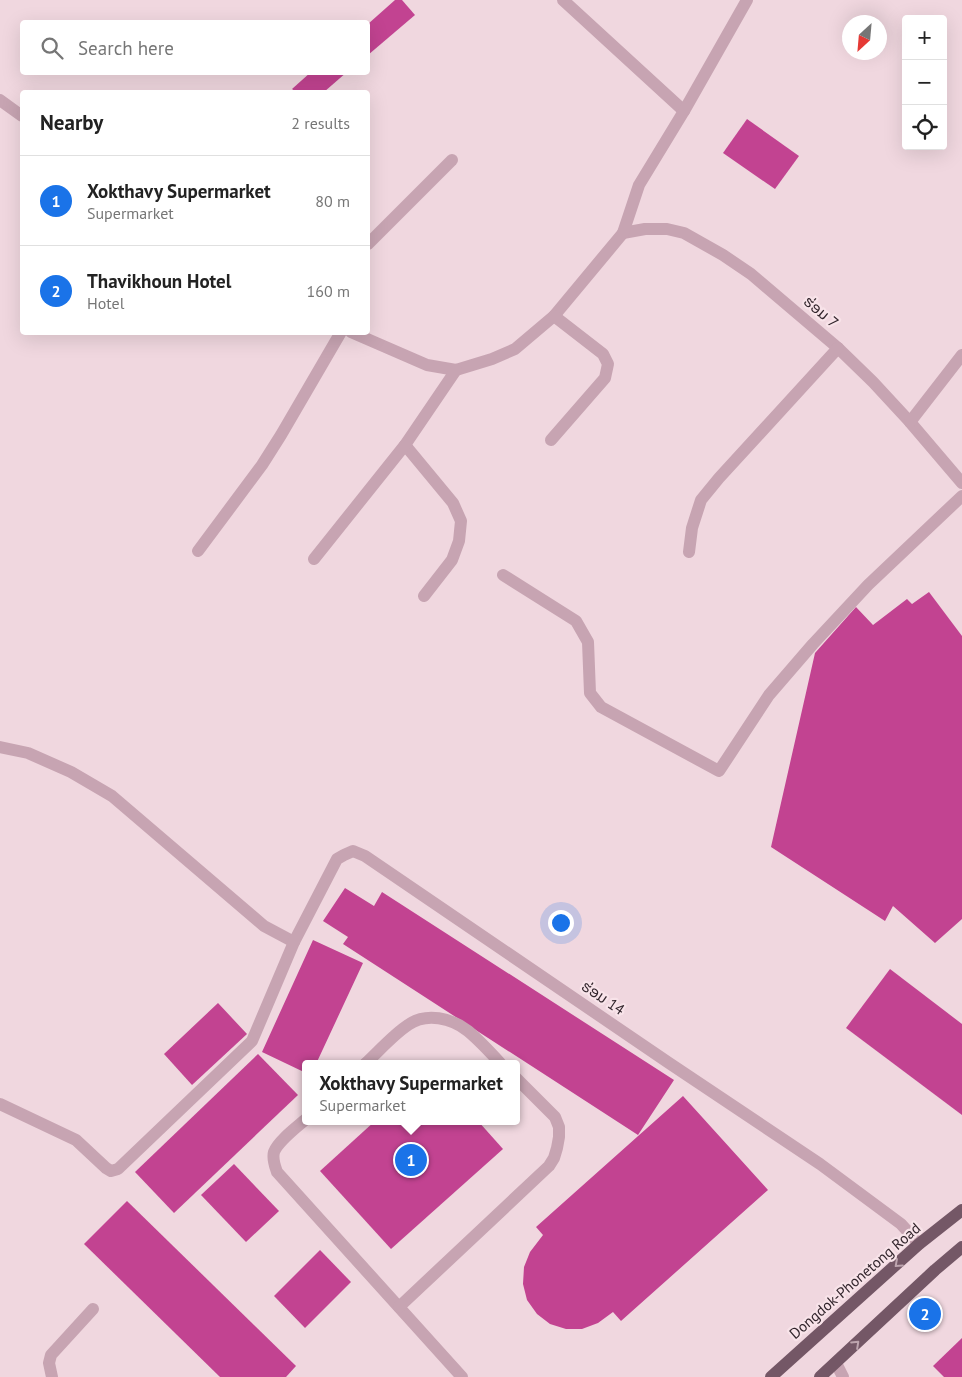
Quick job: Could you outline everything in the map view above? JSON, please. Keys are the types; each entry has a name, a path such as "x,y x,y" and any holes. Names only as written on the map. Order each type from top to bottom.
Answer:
{"main road":[{"name":"Dongdok-Phonetong Road","path":"771,1377 919,1244 962,1210"},
{"path":"820,1377 962,1247"}],"street":[{"path":"563,0 684,111"},
{"path":"358,335 427,365 456,370 492,360 515,349 554,316 623,233 639,185 684,111 747,0"},
{"path":"0,100 20,115"},
{"path":"370,242 452,160"},
{"name":"ຮ່ອມ 7","path":"623,233 645,229 667,229 684,233 751,274 838,348 873,382 962,483"},
{"path":"551,440 605,378 608,364 604,354 554,316"},
{"path":"198,551 262,465 339,335"},
{"path":"689,552 692,528 701,500 838,348"},
{"path":"910,422 962,355"},
{"path":"314,558 405,445 456,370"},
{"path":"405,445 453,503 461,521 459,541 452,560 424,596"},
{"path":"503,575 576,620 588,642 590,693 601,707 719,771 769,695 813,644 868,585 962,496"},
{"path":"0,747 28,753 71,772 112,796 264,926 294,942"},
{"name":"ຮ່ອມ 14","path":"0,1104 76,1140 106,1168 111,1171 118,1169 252,1041 294,942 337,859 353,851 359,853 820,1164 901,1224 919,1244"},
{"path":"369,1060 406,1025 423,1018 436,1018 457,1024 469,1032 497,1060"},
{"path":"399,1307 549,1166 554,1158 559,1137 556,1117 520,1082"},
{"path":"302,1123 278,1146 274,1154 274,1164 277,1172 462,1377"},
{"path":"52,1377 49,1363 51,1355 92,1310"},
{"path":"836,1363 843,1377"}],"building":[{"path":"395,0 402,0 415,15 370,53 370,22"},
{"path":"308,75 344,75 326,90 292,89"},
{"path":"747,119 799,156 775,189 723,153"},
{"path":"929,592 962,636 962,919 935,943 893,906 885,921 771,847 815,653 856,607 873,625 907,599 912,604"},
{"path":"345,888 374,906 382,892 674,1080 638,1135 343,944 348,937 323,921"},
{"path":"313,940 363,963 318,1060 302,1060 302,1071 262,1052"},
{"path":"890,969 962,1024 962,1115 846,1028"},
{"path":"218,1003 247,1034 192,1085 164,1054"},
{"path":"258,1054 298,1095 174,1213 135,1172"},
{"path":"683,1096 768,1190 621,1321 613,1312 598,1323 582,1329 566,1329 550,1324 537,1314 527,1300 523,1284 524,1267 530,1252 543,1235 536,1227"},
{"path":"371,1125 482,1125 503,1149 391,1249 320,1171"},
{"path":"234,1164 279,1211 246,1242 201,1195"},
{"path":"127,1201 296,1366 286,1377 220,1377 84,1244"},
{"path":"320,1250 351,1282 305,1328 274,1296"},
{"path":"962,1338 962,1377 944,1377 933,1366"}],"place":[{"name":"Xokthavy Supermarket","path":"411,1160"},
{"name":"Thavikhoun Hotel","path":"925,1314"}]}
